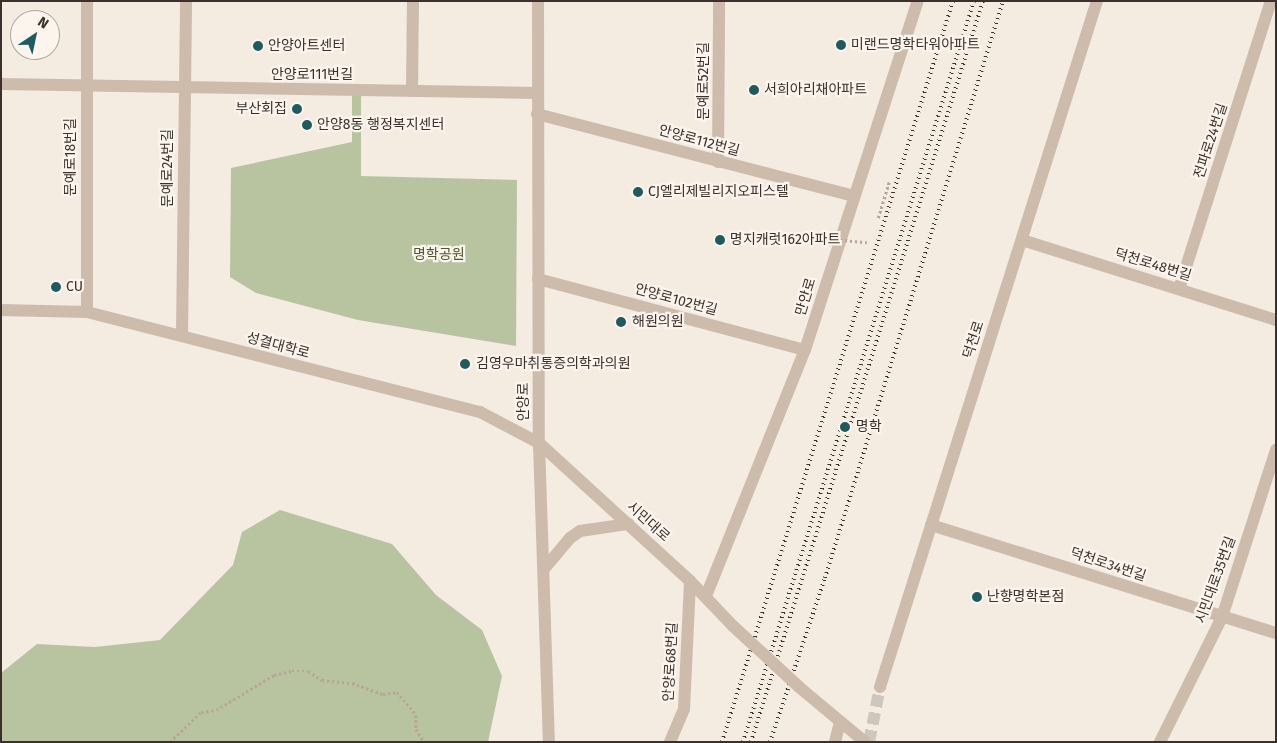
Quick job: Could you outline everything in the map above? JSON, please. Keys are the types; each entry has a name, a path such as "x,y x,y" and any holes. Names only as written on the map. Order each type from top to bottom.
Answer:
{"street":[{"name":"문예로18번길","path":"87,1 87,312"},
{"name":"문예로24번길","path":"182,336 186,1"},
{"path":"412,1 412,91"},
{"name":"안양로","path":"538,1 539,443 549,742"},
{"name":"문예로52번길","path":"718,162 719,1"},
{"name":"만안로","path":"706,596 805,350 853,196 918,1"},
{"name":"덕천로","path":"880,687 1097,1"},
{"name":"전파로24번길","path":"1179,289 1271,1"},
{"name":"안양로111번길","path":"1,84 184,89 537,93"},
{"name":"안양로112번길","path":"537,114 853,196"},
{"name":"덕천로48번길","path":"1022,240 1276,320"},
{"name":"안양로102번길","path":"538,279 805,350"},
{"name":"성결대학로","path":"1,310 87,312 480,412 539,443"},
{"name":"시민대로","path":"539,443 706,596 732,626 840,722"},
{"name":"시민대로35번길","path":"1160,742 1222,617 1276,450"},
{"path":"544,569 570,538 580,531 628,524"},
{"name":"덕천로34번길","path":"931,525 1276,633"},
{"name":"안양로68번길","path":"670,742 684,709 690,581"},
{"path":"835,742 840,722 864,742"}],"path":[{"path":"878,218 889,182"},
{"path":"830,239 867,242"},
{"path":"170,742 201,712 216,710 274,675 292,671 308,671 322,680 352,683 383,694 397,692 412,709 416,729 424,742"}],"green space":[{"name":"명학공원","path":"352,94 361,94 361,176 517,180 516,346 358,320 256,293 230,277 231,168 352,142"},
{"path":"280,510 392,544 436,595 482,630 502,676 488,742 1,742 1,673 37,644 95,647 160,640 233,565 242,532"}],"tunnel":[{"path":"869,742 880,687"}],"railway":[{"path":"722,742 953,1"},
{"path":"743,742 974,1"},
{"path":"751,742 983,1"},
{"path":"770,742 825,578 1003,1"}],"place":[{"name":"미랜드명학타워아파트","path":"841,45"},
{"name":"안양아트센터","path":"258,46"},
{"name":"서희아리채아파트","path":"754,90"},
{"name":"부산회집","path":"297,109"},
{"name":"안양8동 행정복지센터","path":"307,125"},
{"name":"CJ엘리제빌리지오피스텔","path":"638,192"},
{"name":"명지캐럿162아파트","path":"720,240"},
{"name":"CU","path":"56,287"},
{"name":"해원의원","path":"621,322"},
{"name":"김영우마취통증의학과의원","path":"465,364"},
{"name":"명학","path":"845,427"},
{"name":"난향명학본점","path":"977,597"}]}
